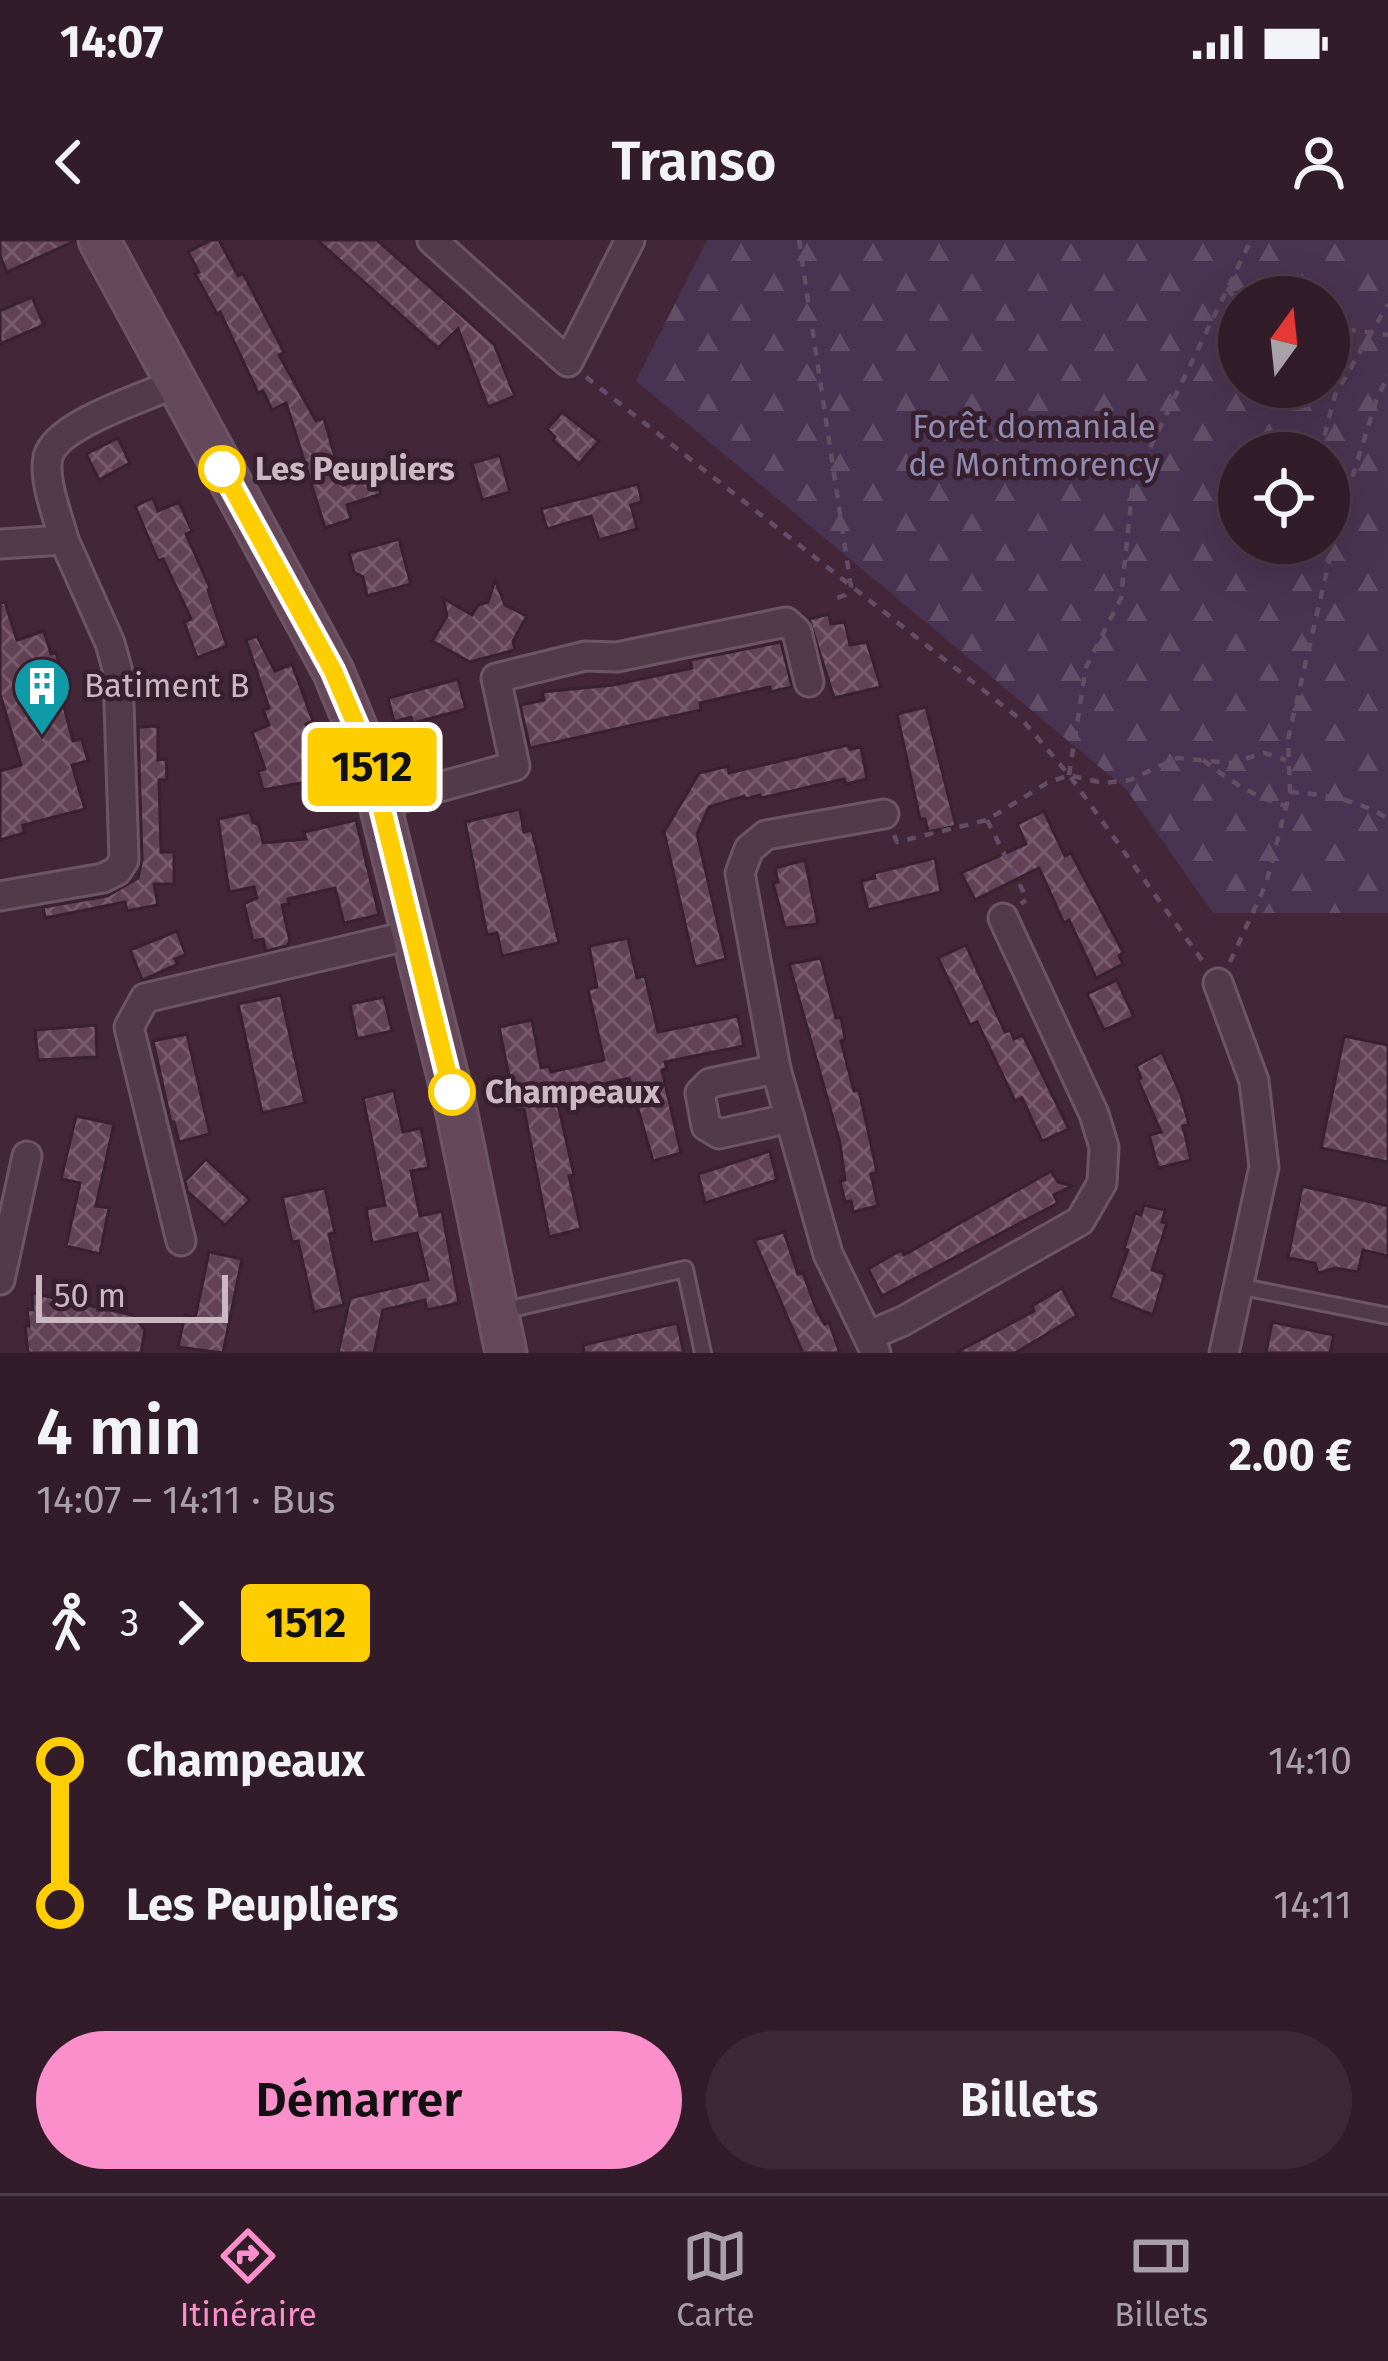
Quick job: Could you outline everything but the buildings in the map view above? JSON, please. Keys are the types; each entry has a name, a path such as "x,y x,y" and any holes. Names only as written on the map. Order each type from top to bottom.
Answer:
{"main road":[{"path":"99,240 333,671 368,753 415,934 506,1353"}],"street":[{"path":"432,240 568,362 630,240"},
{"path":"0,896 103,878 117,872 124,860 118,672 64,540 48,473 49,456 54,445 75,428 176,383"},
{"path":"0,544 64,540"},
{"path":"382,803 515,766 496,678 585,656 617,657 786,622 797,632 809,682"},
{"path":"884,814 766,835 749,849 740,873 776,1069 828,1254 872,1344 903,1321 1080,1221 1102,1183 1104,1147 1094,1114 1003,918"},
{"path":"182,1240 129,1027 145,998 415,934"},
{"path":"1218,983 1254,1081 1264,1167 1224,1353"},
{"path":"776,1069 710,1083 700,1093 706,1126 719,1133 790,1118"},
{"path":"0,1280 27,1156"}],"lane":[{"path":"497,1312 686,1270 704,1353"},
{"path":"1238,1286 1388,1316"}],"path":[{"path":"800,240 851,587 829,601"},
{"path":"1234,276 1251,240"},
{"path":"1325,432 1335,395 1388,304"},
{"path":"1069,775 1086,667 1121,598 1133,483 1218,310"},
{"path":"1350,328 1388,334"},
{"path":"568,362 1025,723 1069,775 1218,983 1266,884 1290,792 1288,739 1328,564"},
{"path":"1350,485 1388,375"},
{"path":"884,814 897,842 987,820 1069,775 1103,783 1130,780 1177,758 1231,764 1264,753 1288,760"},
{"path":"1202,760 1248,792 1286,806"},
{"path":"1290,792 1321,794 1388,819"},
{"path":"987,820 1027,899 1003,918"}],"green space":[{"name":"Forêt domaniale de Montmorency","path":"707,240 1388,240 1388,913 1213,913 1126,789 636,381"}],"bus line":[{"name":"1512","path":"222,469 333,671 368,753 452,1092"}],"place":[{"name":"Les Peupliers","path":"222,469"},
{"name":"Batiment B","path":"42,737"},
{"name":"Champeaux","path":"452,1092"}]}
